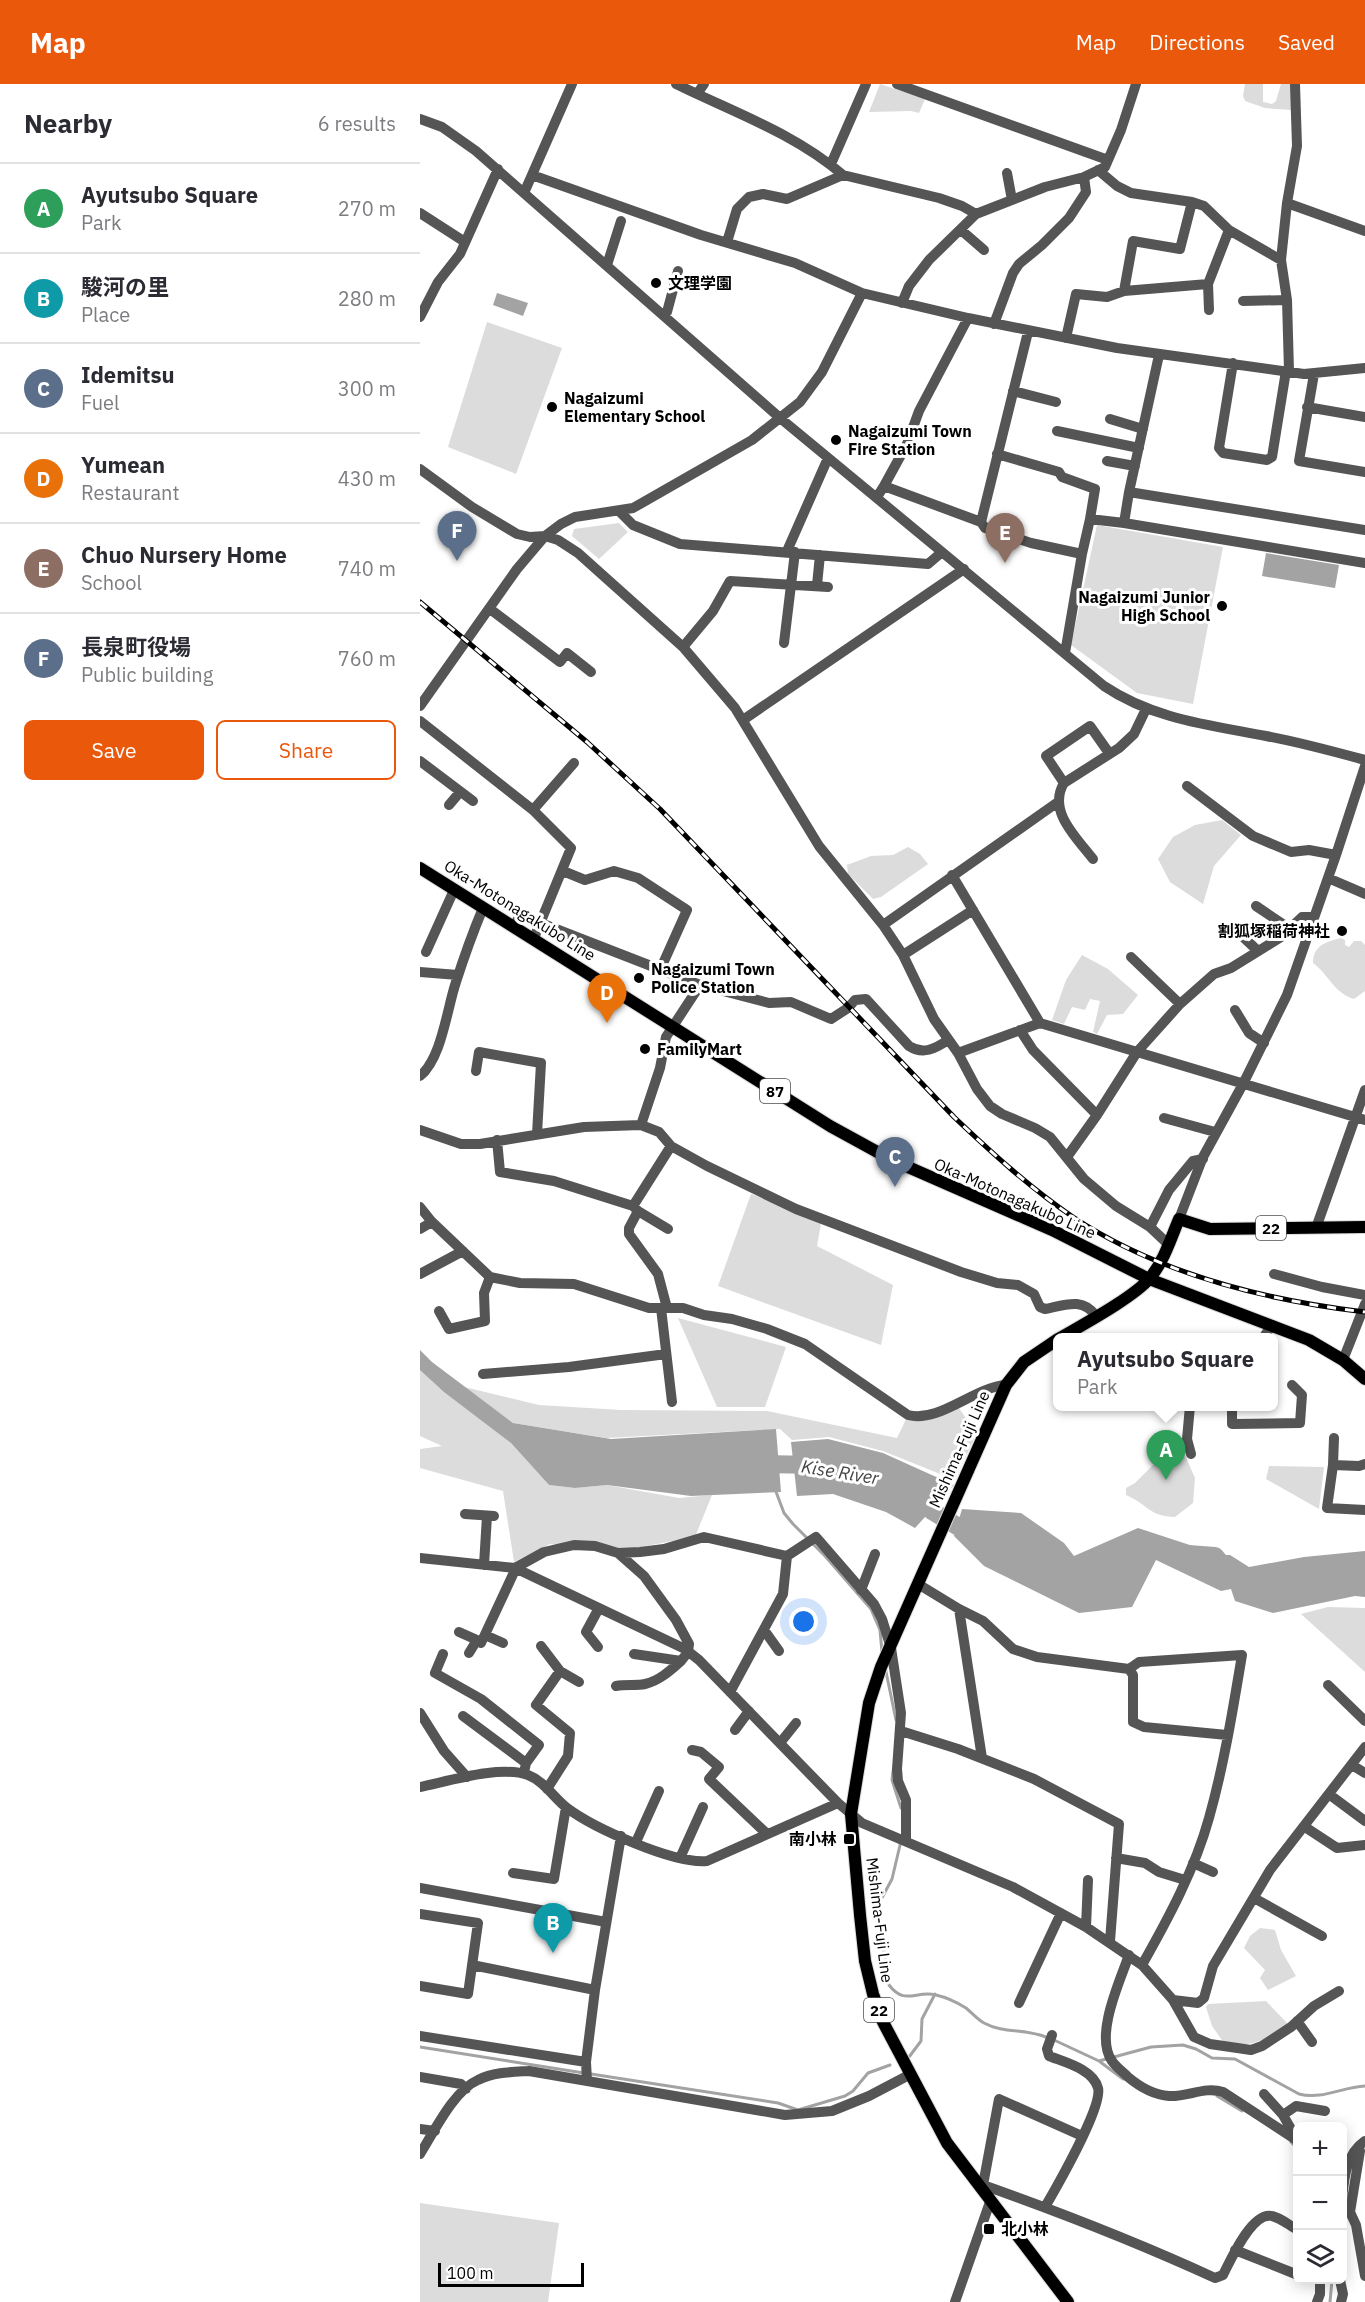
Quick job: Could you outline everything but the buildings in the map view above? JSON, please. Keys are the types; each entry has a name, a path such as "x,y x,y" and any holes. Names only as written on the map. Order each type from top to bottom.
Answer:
{"main road":[{"name":"Oka-Motonagakubo Line","path":"420,867 830,1126 892,1160 1052,1230 1149,1279 1309,1340 1343,1360 1365,1379"},
{"name":"22","path":"1149,1279 1161,1262 1179,1219 1210,1229 1365,1227"},
{"name":"Mishima-Fuji Line","path":"1067,1333 1149,1279"},
{"name":"Mishima-Fuji Line","path":"1053,1342 1024,1362 1006,1385 886,1657 869,1703 851,1814 860,1915 868,1972 883,2022 947,2143 1068,2302"}],"street":[{"path":"524,193 572,84"},
{"path":"676,84 742,113 831,165 843,175 939,198 976,214"},
{"path":"697,94 704,84"},
{"path":"831,165 866,84"},
{"path":"897,84 1108,160"},
{"path":"902,303 909,286 928,260 962,230 976,214 1045,187 1084,177 1105,167 1121,130 1136,84"},
{"path":"1233,363 1219,448 1223,453 1268,460 1272,457 1287,371 1287,300 1281,260 1287,203 1297,146 1295,84"},
{"path":"420,119 442,127 460,138 498,169 780,418 1104,686 1146,709 1192,723 1285,740 1365,760"},
{"path":"420,317 438,282 453,266 498,169"},
{"path":"1098,170 1117,186 1131,193 1192,202 1212,212 1229,230 1281,260"},
{"path":"1007,173 1012,200"},
{"path":"532,175 701,235 795,263 862,293 902,303 1028,332 1159,354 1314,374 1365,368"},
{"path":"727,242 737,209 749,197 763,194 787,199 843,175"},
{"path":"994,324 1013,273 1019,264 1069,218 1086,192 1084,177"},
{"path":"1124,291 1133,241 1180,249 1192,202"},
{"path":"1287,203 1365,231"},
{"path":"420,213 465,242"},
{"path":"607,265 621,221"},
{"path":"962,230 984,250"},
{"path":"1209,310 1208,284 1229,230"},
{"path":"668,312 678,271"},
{"path":"1066,338 1076,294 1107,297 1124,291 1208,284"},
{"path":"420,706 532,549 545,536 575,517 633,508 752,440 800,402 822,372 862,293"},
{"path":"1243,301 1287,300"},
{"path":"877,496 907,444 919,411 968,318"},
{"path":"981,522 1028,332"},
{"path":"1124,523 1159,354"},
{"path":"1314,374 1299,461 1365,472"},
{"path":"1013,391 1056,402"},
{"path":"1307,407 1365,417"},
{"path":"1110,419 1143,429"},
{"path":"1057,431 1139,448"},
{"path":"997,454 1059,472 1062,477 1095,489 1065,653"},
{"path":"784,643 792,584 791,552 828,458"},
{"path":"1107,460 1135,466"},
{"path":"420,469 472,507 517,534 530,537 545,536 558,540 578,553 683,647 713,680 743,720 819,846 883,925 903,955 934,1019 990,1106 1050,1137 1084,1179 1116,1206 1150,1227 1168,1244"},
{"path":"884,486 981,522 985,528 1030,543 1082,554"},
{"path":"1129,492 1365,530"},
{"path":"619,511 633,525 680,544 928,564 942,552"},
{"path":"1090,519 1365,563"},
{"path":"683,647 713,611 730,581 822,586 820,555"},
{"path":"743,720 964,569"},
{"path":"490,609 560,662 567,653 591,672"},
{"path":"1092,859 1063,819 1058,802 1060,790 1064,783 1119,748 1134,734 1146,709"},
{"path":"420,721 533,810 571,848 534,939"},
{"path":"1064,783 1046,756 1090,726 1109,753"},
{"path":"420,761 472,801"},
{"path":"533,810 574,763"},
{"path":"1179,1219 1215,1132 1244,1084 1287,995 1365,766"},
{"path":"1187,786 1253,836 1291,852 1309,850 1336,855"},
{"path":"449,805 460,792"},
{"path":"883,925 1058,802"},
{"path":"563,871 585,880 614,872 638,878 687,910 661,968"},
{"path":"952,875 1040,1023"},
{"path":"1328,878 1365,894"},
{"path":"426,951 454,890"},
{"path":"1256,906 1290,929"},
{"path":"420,1076 430,1065 437,1049 458,975 483,908"},
{"path":"903,955 974,910"},
{"path":"514,927 520,915 700,985 769,1003 791,1002 831,1019 855,1000 866,999 909,1046 916,1050 926,1051 948,1040"},
{"path":"1067,1157 1137,1052 1180,1004 1214,974 1231,968 1281,937 1302,917 1314,917"},
{"path":"1241,935 1258,951"},
{"path":"1131,957 1180,1004"},
{"path":"420,972 458,975"},
{"path":"641,1125 660,1068 666,1037 700,985"},
{"path":"1235,1010 1249,1033 1264,1043"},
{"path":"958,1053 1040,1023 1361,1119"},
{"path":"1020,1030 1033,1050 1096,1115"},
{"path":"476,1071 479,1052 541,1063 537,1134"},
{"path":"1316,1228 1361,1119 1365,1090"},
{"path":"1164,1118 1215,1132"},
{"path":"420,1130 461,1144 480,1144 584,1127 641,1125 658,1132 671,1146 707,1166 796,1209 961,1272 997,1283 1018,1285 1034,1294 1040,1306 1046,1309 1080,1304 1090,1307 1096,1316"},
{"path":"497,1140 500,1172 554,1181 635,1208 668,1228"},
{"path":"671,1146 635,1208 629,1234 658,1274 664,1308 666,1354 672,1402"},
{"path":"1150,1227 1175,1182 1193,1161 1203,1159"},
{"path":"420,1207 432,1222 490,1277 520,1283 574,1284 649,1308 683,1308 704,1315 732,1319 805,1344 908,1415 925,1417 992,1387 1006,1385"},
{"path":"420,1229 432,1222"},
{"path":"420,1274 463,1251"},
{"path":"1274,1274 1322,1287 1365,1295"},
{"path":"439,1311 449,1329 485,1321 484,1293 490,1277"},
{"path":"1343,1360 1362,1323 1365,1304"},
{"path":"1266,1333 1272,1324"},
{"path":"483,1374 569,1367 666,1354"},
{"path":"1232,1411 1232,1424 1300,1423 1302,1395 1292,1385"},
{"path":"1190,1411 1186,1439 1191,1454"},
{"path":"1334,1438 1327,1508 1365,1510"},
{"path":"1333,1465 1359,1466 1365,1464"},
{"path":"465,1514 491,1516 484,1565"},
{"path":"469,1653 481,1638 515,1568 544,1552 574,1545 596,1546 618,1553 664,1549 704,1537 788,1556 816,1537 874,1604 882,1619 886,1657 901,1713 897,1769 898,1781 906,1800 906,1840"},
{"path":"616,1686 650,1683 681,1661 688,1652 689,1644 676,1620 644,1576 618,1553"},
{"path":"861,1590 875,1554"},
{"path":"730,1692 783,1594 788,1556"},
{"path":"420,1558 515,1568 688,1652 699,1660 838,1803 862,1823 1013,1887 1110,1941 1142,1965 1173,2000 1194,2037 1210,2044 1251,2050 1262,2046 1314,2006 1339,1991"},
{"path":"918,1584 959,1610 983,1621 1013,1648 1036,1658 1130,1669 1138,1662 1242,1655 1209,1819 1193,1863 1142,1965"},
{"path":"598,1647 586,1632 599,1608"},
{"path":"959,1610 982,1758"},
{"path":"764,1630 780,1651"},
{"path":"459,1632 503,1643"},
{"path":"541,1646 560,1671 579,1682"},
{"path":"442,1654 435,1673 481,1699 539,1745 526,1763 523,1775"},
{"path":"634,1654 681,1661"},
{"path":"1130,1669 1133,1675 1133,1722 1144,1727 1227,1735"},
{"path":"547,1789 568,1756 570,1733 536,1705 560,1671"},
{"path":"1328,1685 1365,1721"},
{"path":"735,1730 749,1711"},
{"path":"420,1713 444,1750 467,1777"},
{"path":"463,1716 526,1763"},
{"path":"780,1743 796,1723"},
{"path":"901,1731 982,1758 1034,1779 1119,1824 1110,1941"},
{"path":"1173,2000 1198,2003 1204,1998 1213,1966 1270,1870 1330,1796 1365,1747"},
{"path":"692,1750 701,1752 719,1767 709,1779 767,1834"},
{"path":"1352,1765 1365,1773"},
{"path":"420,1787 503,1772 529,1775 566,1807 595,1826 692,1861 707,1861 838,1803"},
{"path":"636,1842 659,1791"},
{"path":"1330,1796 1365,1821"},
{"path":"513,1873 554,1879 566,1807"},
{"path":"680,1858 704,1807"},
{"path":"1305,1827 1336,1848 1365,1845"},
{"path":"587,2081 586,2062 595,1990 621,1836"},
{"path":"1116,1858 1145,1863 1159,1872 1185,1880"},
{"path":"1193,1863 1213,1872"},
{"path":"1086,1928 1088,1880"},
{"path":"420,1887 606,1922"},
{"path":"1254,1898 1322,1936"},
{"path":"1019,2003 1061,1913"},
{"path":"420,1914 478,1923 468,1994 420,1986"},
{"path":"1130,1955 1108,2017 1107,2052 1112,2061 1137,2085 1159,2094 1184,2095 1213,2089 1223,2092 1293,2137"},
{"path":"472,1965 595,1990"},
{"path":"1297,2021 1312,2042"},
{"path":"1045,2207 1082,2136 1097,2100 1098,2088 1092,2078 1081,2069 1049,2056 1047,2049 1052,2035"},
{"path":"420,2036 586,2062"},
{"path":"420,2154 456,2098 476,2080 497,2073 529,2071 785,2115 832,2111 869,2096 909,2075"},
{"path":"420,2077 461,2084 466,2089"},
{"path":"1264,2094 1283,2115 1293,2133"},
{"path":"1082,2136 999,2099 981,2186 1045,2207 1172,2258 1215,2278 1223,2275 1241,2239 1262,2217 1271,2216 1293,2227"},
{"path":"1283,2115 1296,2106 1325,2111"},
{"path":"420,2129 435,2131"},
{"path":"1346,2176 1348,2162 1361,2144"},
{"path":"1361,2144 1350,2212 1356,2225 1365,2276"},
{"path":"955,2302 990,2202"},
{"path":"1235,2250 1293,2273"},
{"path":"1316,2284 1317,2302"},
{"path":"1341,2284 1343,2294 1341,2302"}],"shaded area":[{"path":"880,84 925,99 919,113 911,111 869,112"},
{"path":"1245,84 1263,84 1263,102 1272,104 1276,101 1281,84 1292,84 1291,110 1265,108 1245,101 1243,96"},
{"path":"487,322 562,348 516,474 448,447"},
{"path":"619,523 628,532 599,559 572,536 574,529"},
{"path":"1097,525 1223,547 1193,704 1137,693 1071,645"},
{"path":"1222,820 1241,835 1214,866 1203,904 1170,882 1158,859 1173,837 1195,825"},
{"path":"908,847 920,854 928,864 881,897 873,899 848,874 847,865 871,856 893,855"},
{"path":"1341,938 1349,947 1354,941 1361,941 1365,945 1365,991 1354,999 1341,993 1313,963 1315,952 1321,946"},
{"path":"1082,955 1108,969 1138,995 1123,1014 1107,1015 1097,1034 1093,1032 1100,1001 1090,999 1085,1010 1072,1007 1064,1024 1052,1020 1066,980"},
{"path":"751,1194 822,1218 817,1246 893,1285 881,1345 718,1286"},
{"path":"678,1318 786,1347 765,1407 717,1407"},
{"path":"420,1368 511,1443 549,1485 575,1488 607,1485 679,1498 712,1495 695,1537 624,1550 550,1544 514,1562 503,1491 420,1468 420,1449 442,1446 420,1436"},
{"path":"464,1387 539,1405 621,1410 767,1411 897,1438 908,1415 957,1405 974,1430 974,1439 955,1480 883,1451 829,1437 792,1440 780,1429 606,1438 513,1423"},
{"path":"1180,1444 1195,1478 1193,1503 1175,1517 1166,1516 1159,1515 1126,1495 1126,1488 1135,1483 1158,1460"},
{"path":"1269,1466 1324,1467 1319,1509 1266,1479"},
{"path":"1328,1607 1365,1608 1365,1672 1301,1614"},
{"path":"1260,1928 1275,1930 1281,1950 1296,1976 1268,1990 1260,1978 1265,1970 1244,1948 1250,1936"},
{"path":"1266,2001 1288,2024 1264,2039 1244,2044 1224,2043 1212,2026 1206,2007 1208,2004"},
{"path":"420,2203 559,2223 548,2302 420,2302"}],"water":[{"path":"497,293 528,303 523,316 493,305"},
{"path":"1266,553 1339,565 1335,588 1262,576"},
{"path":"420,1350 432,1362 513,1423 611,1439 776,1429 781,1492 691,1496 607,1485 575,1488 549,1485 511,1443 444,1392 420,1370"},
{"path":"828,1439 883,1453 954,1485 915,1528 886,1512 833,1494 797,1496 791,1442"},
{"path":"962,1509 1021,1513 1064,1543 1074,1556 1138,1528 1208,1551 1222,1566 1229,1582 1222,1555 1230,1555 1249,1567 1304,1557 1365,1551 1365,1597 1355,1596 1273,1613 1235,1601 1231,1589 1221,1591 1156,1560 1132,1607 1079,1613 984,1566 954,1536"}],"waterway":[{"name":"Kise River","path":"756,1464 818,1465"},
{"path":"775,1489 784,1513 871,1609 880,1630 882,1652"},
{"name":"Kise River","path":"914,1494 932,1511 977,1538"},
{"name":"Kise River","path":"1188,1554 1215,1556 1235,1580 1244,1580"},
{"path":"885,1667 896,1720"},
{"path":"893,1771 892,1780 901,1808"},
{"path":"901,1841 892,1879 877,1907 889,1985 900,1995 929,1994 947,1999 966,2008 984,2023 992,2026 1048,2038"},
{"path":"909,2057 921,2041 922,2019 935,1994"},
{"path":"1054,2040 1099,2061 1123,2079"},
{"path":"1099,2061 1151,2047 1183,2045 1212,2058 1235,2059 1299,2094 1316,2095 1365,2086"},
{"path":"420,2047 584,2073"},
{"path":"591,2074 778,2103 798,2110 845,2096 853,2091 868,2073 890,2065"},
{"path":"1217,2096 1242,2111"},
{"path":"1330,2302 1332,2284"}],"railway":[{"path":"420,602 587,742 660,809 954,1117 1041,1194 1106,1237 1177,1269 1251,1292 1365,1312"}],"place":[{"name":"文理学園","path":"656,283"},
{"name":"Nagaizumi Elementary School","path":"552,407"},
{"name":"Nagaizumi Town Fire Station","path":"836,440"},
{"name":"長泉町役場","path":"457,561"},
{"name":"Chuo Nursery Home","path":"1005,563"},
{"name":"Nagaizumi Junior High School","path":"1222,606"},
{"name":"割狐塚稲荷神社","path":"1342,931"},
{"name":"Nagaizumi Town Police Station","path":"639,978"},
{"name":"Yumean","path":"607,1023"},
{"name":"FamilyMart","path":"645,1049"},
{"name":"Idemitsu","path":"895,1187"},
{"name":"Ayutsubo Square","path":"1166,1480"},
{"name":"南小林","path":"849,1839"},
{"name":"駿河の里","path":"553,1953"},
{"name":"北小林","path":"989,2229"}]}
